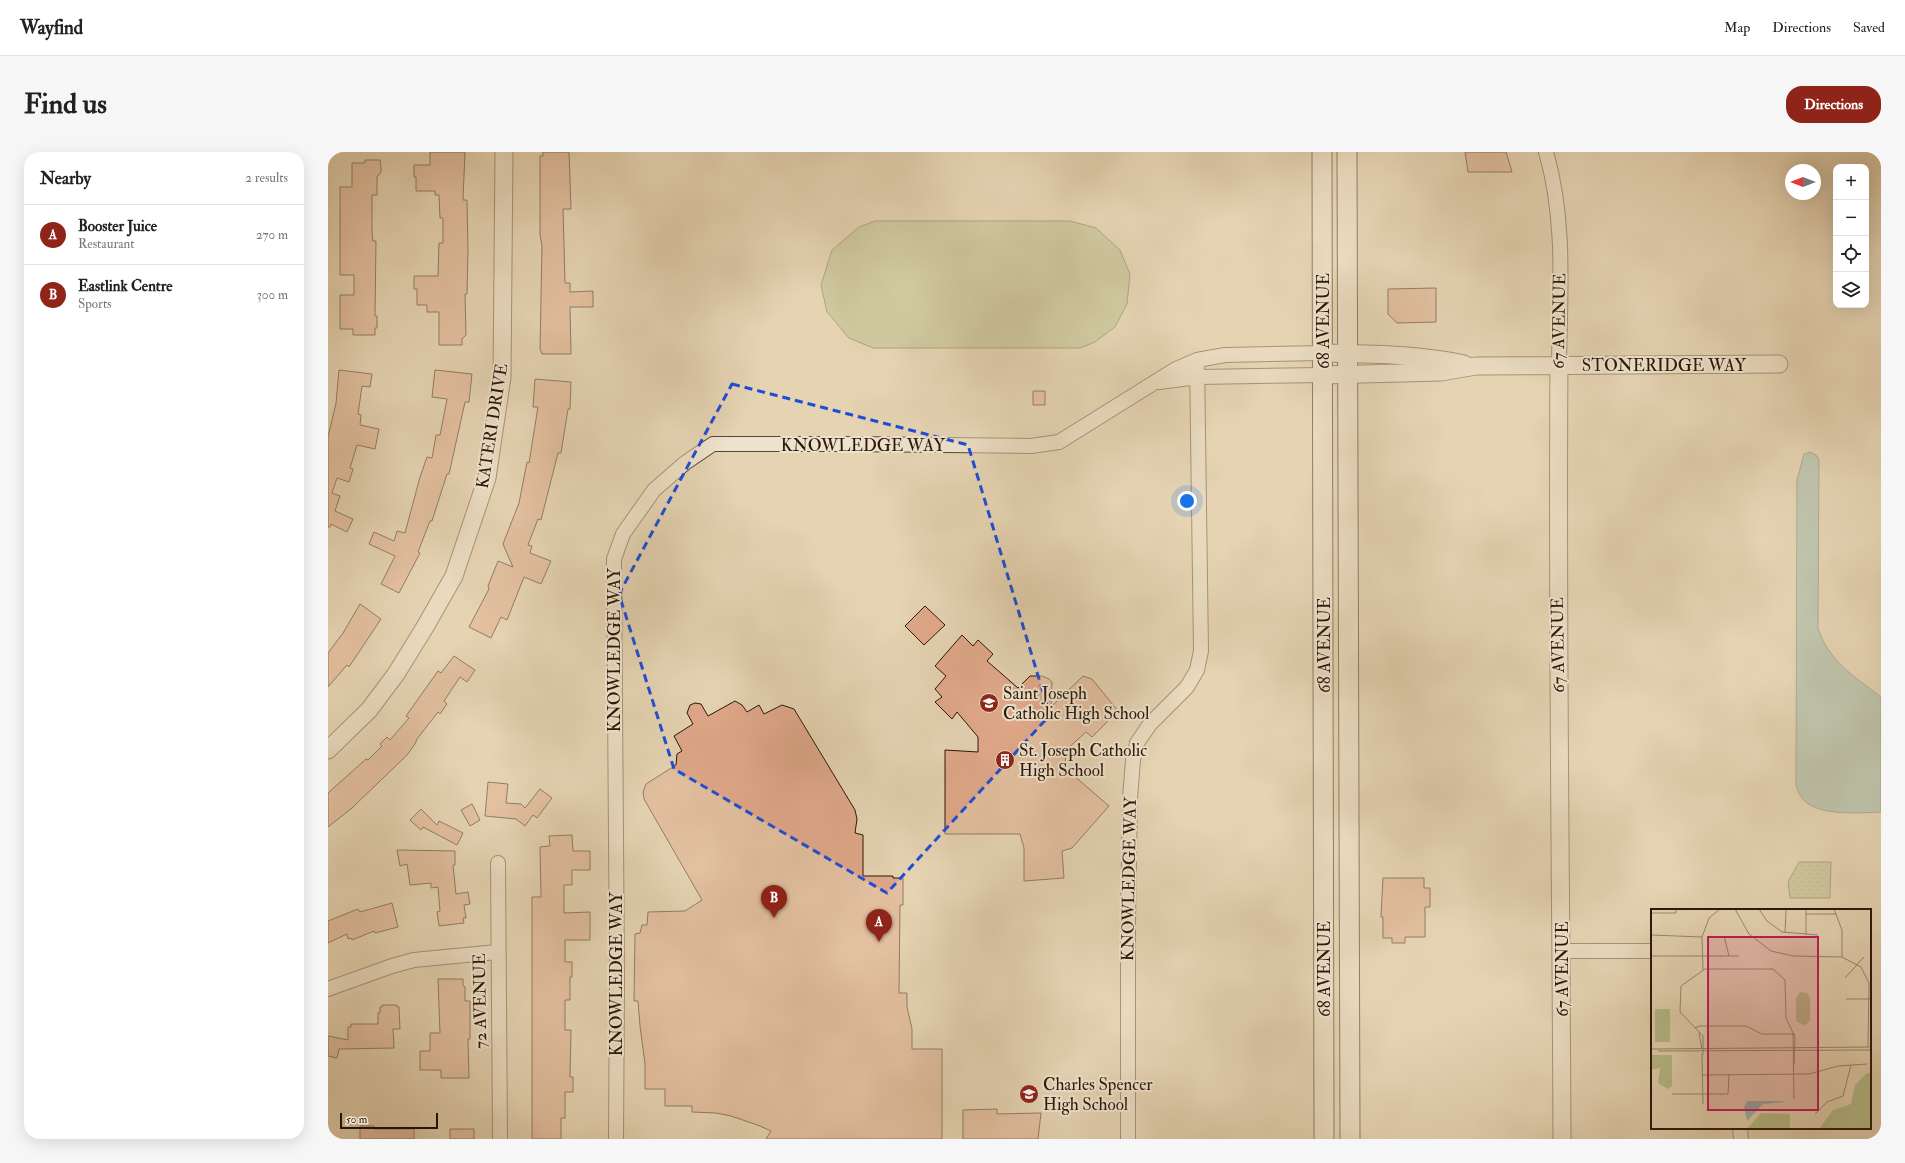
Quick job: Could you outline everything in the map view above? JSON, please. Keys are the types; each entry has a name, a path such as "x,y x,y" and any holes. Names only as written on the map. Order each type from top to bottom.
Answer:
{"main road":[{"name":"68 AVENUE","path":"1322,152 1324,1139"},
{"name":"68 AVENUE","path":"1347,152 1350,1139"}],"street":[{"name":"KATERI DRIVE","path":"328,750 369,710 396,674 454,576 487,478 502,377 504,152"},
{"name":"67 AVENUE","path":"1546,152 1555,192 1561,274 1558,365 1557,609 1562,951 1562,1139"},
{"name":"KNOWLEDGE WAY","path":"616,1139 617,979 614,559 623,534 654,490 684,463 713,444 1031,446 1059,442 1176,369 1198,360 1225,355 1348,353"},
{"name":"STONERIDGE WAY","path":"1348,353 1439,358 1476,366"},
{"name":"KNOWLEDGE WAY","path":"1128,1139 1128,920 1130,798 1133,760 1137,742 1150,724 1187,687 1197,670 1201,651 1198,360"},
{"name":"STONERIDGE WAY","path":"1348,375 1441,372 1476,366 1779,364"},
{"name":"KNOWLEDGE WAY","path":"1155,382 1198,377 1348,375"},
{"name":"72 AVENUE","path":"498,863 497,952 500,1139"},
{"path":"1562,951 1651,951"},
{"path":"328,989 392,966 414,960 497,952"}],"highlighted area":[{"path":"732,384 968,445 1050,715 887,893 674,769 619,594"}],"green space":[{"path":"875,221 1070,221 1096,228 1120,250 1130,274 1127,304 1115,327 1095,342 1080,348 873,348 849,338 827,312 821,285 832,250 859,227"},
{"path":"1799,862 1831,862 1830,898 1790,898 1788,882"}],"shaded area":[{"path":"1810,452 1816,455 1819,460 1818,628 1823,640 1836,659 1852,675 1881,697 1881,812 1841,812 1820,809 1811,806 1803,799 1799,794 1796,785 1797,480 1804,454"}],"building":[{"path":"430,152 465,152 463,200 467,200 468,250 467,294 465,294 466,335 462,339 462,345 439,345 439,312 427,312 427,305 417,305 417,289 414,289 414,276 438,276 439,243 443,243 443,218 440,218 439,195 435,195 435,191 416,191 416,177 414,177 414,165 430,165"},
{"path":"543,152 569,152 571,209 563,209 565,283 570,283 570,292 593,291 593,307 570,307 571,354 542,354 540,349 542,246 540,234 540,156 543,156"},
{"path":"1465,152 1506,152 1512,172 1468,172"},
{"path":"365,160 380,160 381,167 381,172 377,177 377,195 372,195 372,233 373,241 376,241 375,316 377,316 377,328 375,328 375,335 353,335 353,329 340,329 340,295 354,295 354,275 340,275 340,187 352,187 352,163 365,163"},
{"path":"1436,288 1436,322 1397,323 1388,314 1388,289"},
{"path":"339,370 372,374 370,387 362,386 358,414 361,415 360,425 379,429 375,449 357,445 350,468 353,469 349,482 337,478 332,493 340,496 335,511 353,519 347,532 331,524 330,527 328,527 328,437 336,403"},
{"path":"435,370 472,374 469,402 465,402 449,474 447,474 432,521 430,521 418,552 420,553 399,593 381,584 395,556 369,544 374,532 394,541 397,531 405,533 427,457 432,458 436,435 440,435 447,399 432,397"},
{"path":"535,379 571,382 570,409 568,409 561,453 558,453 541,520 538,519 528,545 532,546 530,553 551,561 541,584 524,577 507,620 501,617 491,638 469,627 489,589 488,586 498,561 513,567 503,544 519,503 527,462 529,463 538,407 533,407"},
{"path":"1033,391 1045,391 1045,405 1033,405"},
{"path":"360,604 381,619 349,667 347,665 328,687 328,653 343,633"},
{"path":"925,606 945,625 924,645 905,626"},
{"name":"St. Joseph Catholic High School","path":"962,635 973,646 978,640 993,654 987,661 1018,688 1030,676 1042,676 1049,679 1052,682 1051,707 1083,676 1092,679 1118,711 1092,737 1086,732 1066,750 1065,768 1109,806 1072,848 1062,851 1064,878 1024,881 1024,848 1020,834 945,834 945,750 978,752 978,737 957,712 952,719 935,702 942,697 935,689 946,676 935,666"},
{"path":"454,656 475,670 467,682 460,677 444,701 447,704 440,714 438,712 417,739 407,755 352,808 328,827 328,793 366,759 368,760 382,746 380,744 387,737 390,740 409,718 406,716 438,671 441,673"},
{"path":"735,701 742,705 747,712 759,705 764,714 782,705 794,709 855,810 857,819 855,833 863,835 863,876 893,876 893,878 903,878 903,905 900,905 899,993 907,993 907,1007 912,1029 912,1049 942,1049 942,1139 766,1139 771,1131 760,1126 731,1116 716,1113 692,1112 692,1106 665,1106 665,1089 645,1089 645,1064 638,1001 634,1001 635,934 640,933 642,925 647,925 648,912 685,911 702,900 644,799 643,792 646,784 676,765 677,754 682,751 674,736 693,724 687,713 690,705 695,703 701,704 708,716"},
{"path":"488,782 508,784 506,803 521,804 525,808 540,789 552,798 537,818 533,815 525,826 516,819 485,816"},
{"path":"472,804 480,820 470,826 461,810"},
{"path":"421,809 437,825 439,821 463,833 457,845 423,827 421,830 410,820"},
{"path":"572,835 573,851 590,851 590,870 572,870 572,885 564,885 564,913 590,912 590,940 565,940 565,962 572,962 572,977 570,977 570,1000 565,1000 565,1030 571,1030 570,1077 573,1077 573,1092 565,1092 565,1118 561,1118 561,1139 532,1139 532,897 541,897 540,847 550,846 549,836"},
{"path":"397,850 455,851 455,865 453,865 456,894 468,892 470,904 464,905 466,918 463,918 464,923 439,926 437,912 440,911 438,887 431,888 431,883 410,885 407,864 400,866"},
{"path":"1383,878 1424,878 1424,888 1430,888 1430,907 1425,907 1425,937 1405,937 1405,943 1392,943 1392,938 1383,938 1383,917 1381,917"},
{"path":"392,903 398,927 375,933 374,931 352,940 351,938 348,939 347,934 328,943 328,921 358,909 360,912"},
{"path":"438,979 463,979 463,985 465,987 465,1001 470,1001 470,1039 468,1039 469,1078 441,1078 441,1070 420,1070 420,1051 430,1051 430,1033 440,1033"},
{"path":"382,1005 397,1005 397,1007 399,1007 400,1029 393,1029 394,1048 339,1049 337,1058 328,1056 328,1036 348,1040 348,1027 351,1027 351,1024 378,1024 378,1013 380,1013 380,1007 382,1007"},
{"name":"Charles Spencer High School","path":"997,1109 997,1114 1041,1113 1038,1139 963,1139 963,1110"},
{"path":"360,1126 374,1126 374,1129 414,1129 414,1139 360,1139"},
{"path":"450,1129 474,1129 474,1139 450,1139"}],"place":[{"name":"Saint Joseph Catholic High School","path":"989,703"},
{"name":"St. Joseph Catholic High School","path":"1005,760"},
{"name":"Eastlink Centre","path":"774,918"},
{"name":"Booster Juice","path":"879,942"},
{"name":"Charles Spencer High School","path":"1029,1094"}]}
